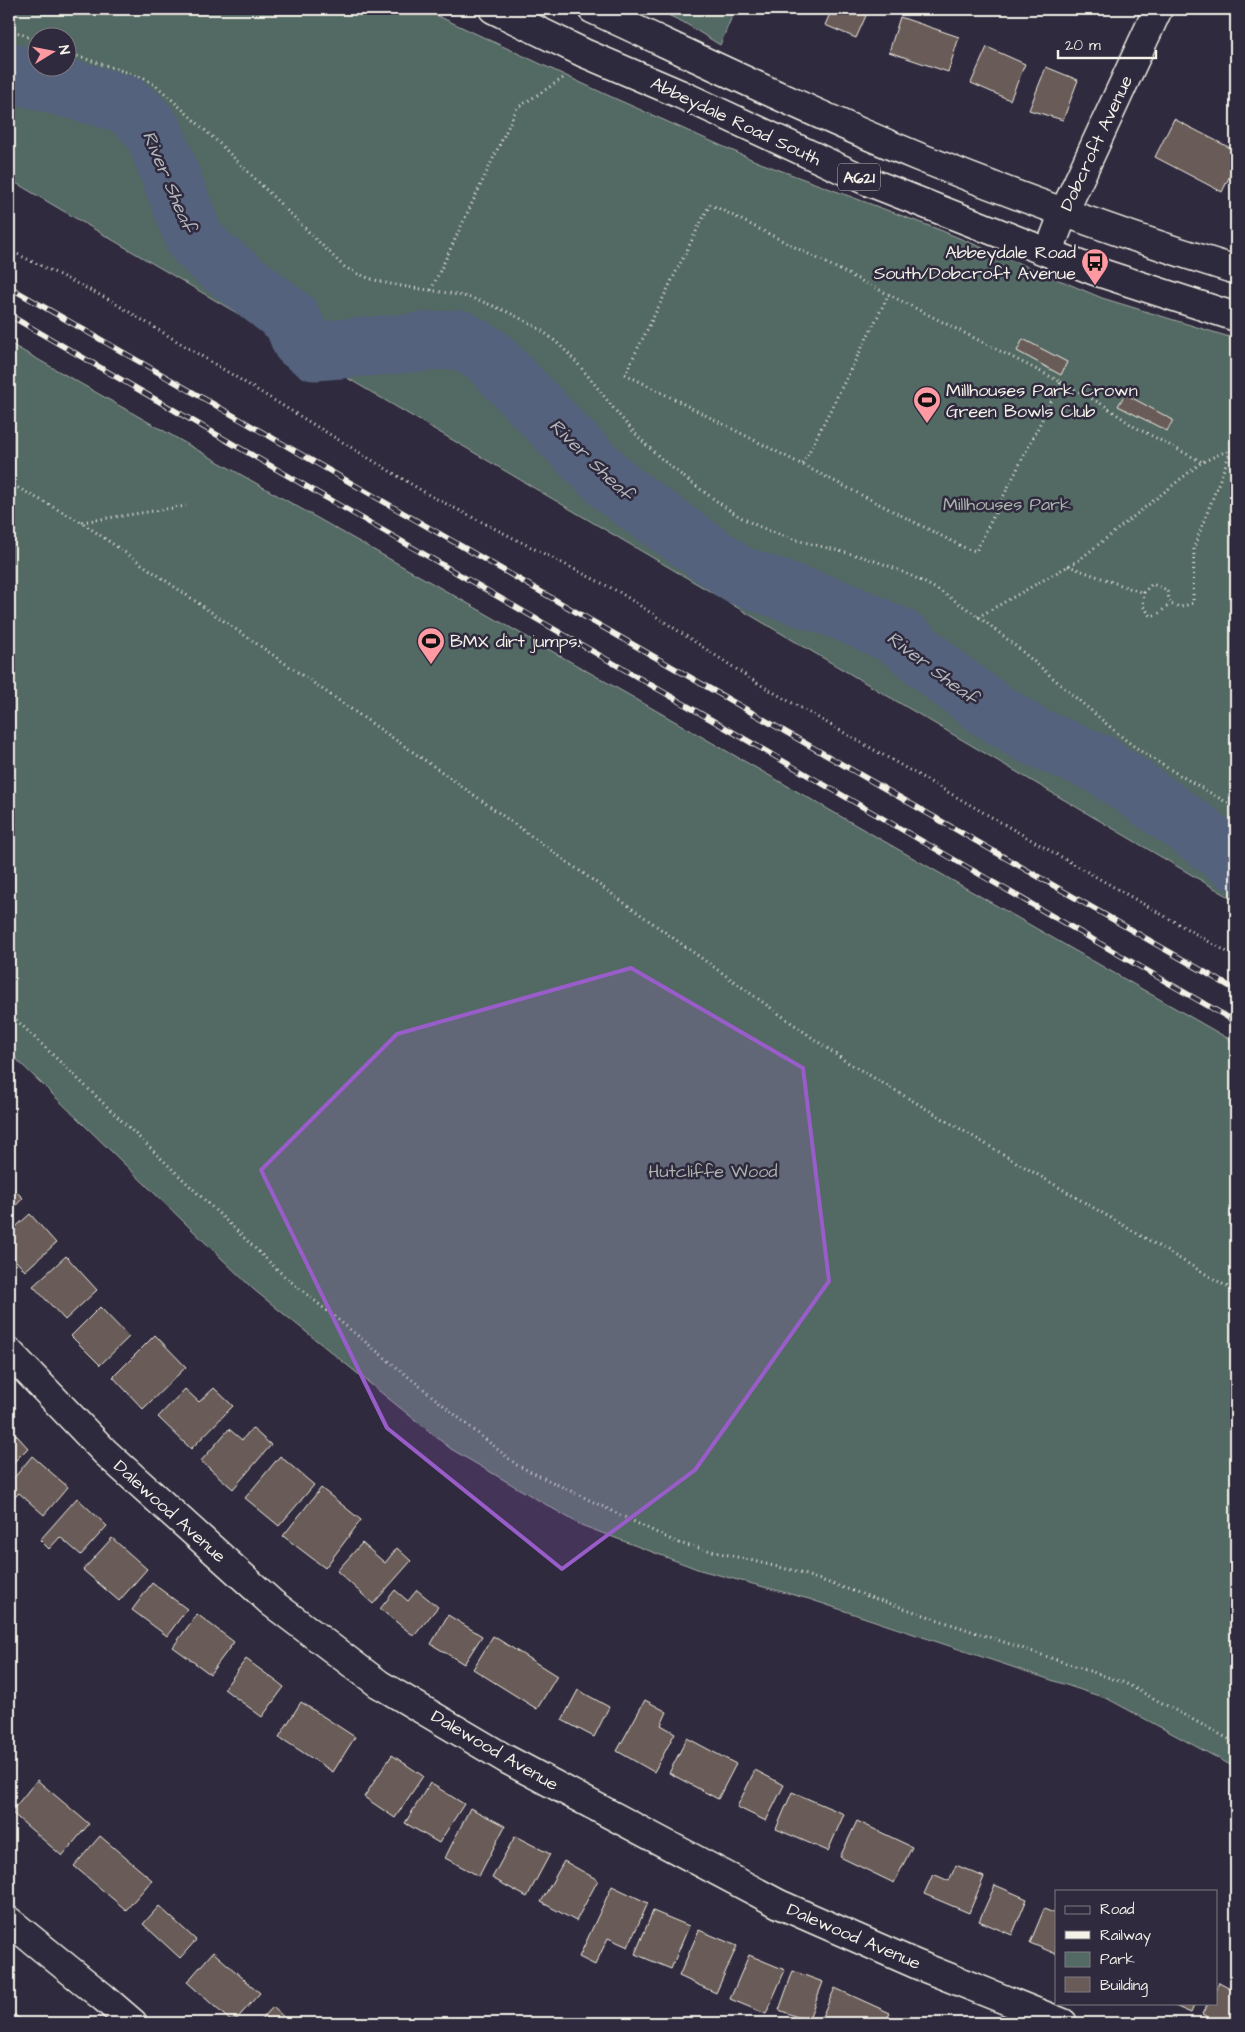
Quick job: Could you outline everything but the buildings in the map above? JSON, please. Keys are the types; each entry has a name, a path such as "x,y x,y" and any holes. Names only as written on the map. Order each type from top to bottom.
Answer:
{"street":[{"name":"Abbeydale Road South","path":"494,9 584,53 680,94 867,181 1049,251 1095,271 1236,317"},
{"name":"A621","path":"592,9 919,156 1064,212 1236,270"},
{"name":"Dobcroft Avenue","path":"1049,251 1064,212 1158,9"},
{"name":"Dalewood Avenue","path":"9,1352 105,1452 265,1597 379,1684 506,1759 779,1904 918,1964 1063,2023"},
{"path":"9,1921 133,2023"}],"path":[{"path":"9,28 28,37"},
{"path":"431,290 517,108 567,76 584,53"},
{"path":"78,56 144,78 163,91 220,144 343,266 368,279 431,290 486,303 530,324 545,334 574,360 615,411 660,458 739,517 757,527 793,540 861,557 899,570 931,586 978,616 1135,747 1236,808"},
{"path":"1062,382 976,551 967,549 625,374 710,204 1062,382 1105,406 1133,426 1202,462"},
{"path":"9,250 108,299 429,495 619,592 759,684 1236,957"},
{"path":"803,464 889,294"},
{"path":"978,616 1079,560 1202,462 1234,448"},
{"path":"1170,604 1181,607 1193,603 1194,546 1234,448"},
{"path":"9,483 81,522 430,764 842,1059 1236,1292"},
{"path":"81,522 186,506"},
{"path":"1067,566 1143,593 1152,584 1167,590 1170,604"},
{"path":"1144,591 1143,606 1151,616 1158,614 1170,604"},
{"path":"9,1014 283,1275 517,1465 678,1542 791,1570 1125,1683 1236,1743"}],"highlighted area":[{"path":"631,968 803,1068 829,1281 695,1470 562,1569 387,1428 261,1170 397,1034"}],"green space":[{"name":"Millhouses Park","path":"9,9 423,9 605,94 758,162 940,230 1102,298 1236,339 1236,901 9,179"},
{"path":"655,9 735,9 720,45 683,22"},
{"name":"Hutcliffe Wood","path":"9,343 608,683 1236,1043 1236,1768 1108,1699 809,1599 700,1570 581,1525 451,1449 253,1289 9,1052"}],"waterway":[{"name":"River Sheaf","path":"9,72 125,104 142,118 154,133 195,240 212,257 292,319 301,341 315,351 459,339 488,356 619,490 738,575 843,611 901,638 948,678 990,709 1033,736 1100,764 1186,824 1236,862"}],"railway":[{"path":"9,287 1236,990"},
{"path":"9,315 1236,1022"}],"place":[{"name":"Abbeydale Road South/Dobcroft Avenue","path":"1095,286"},
{"name":"Millhouses Park Crown Green Bowls Club","path":"927,424"},
{"name":"BMX dirt jumps.","path":"431,665"}]}
